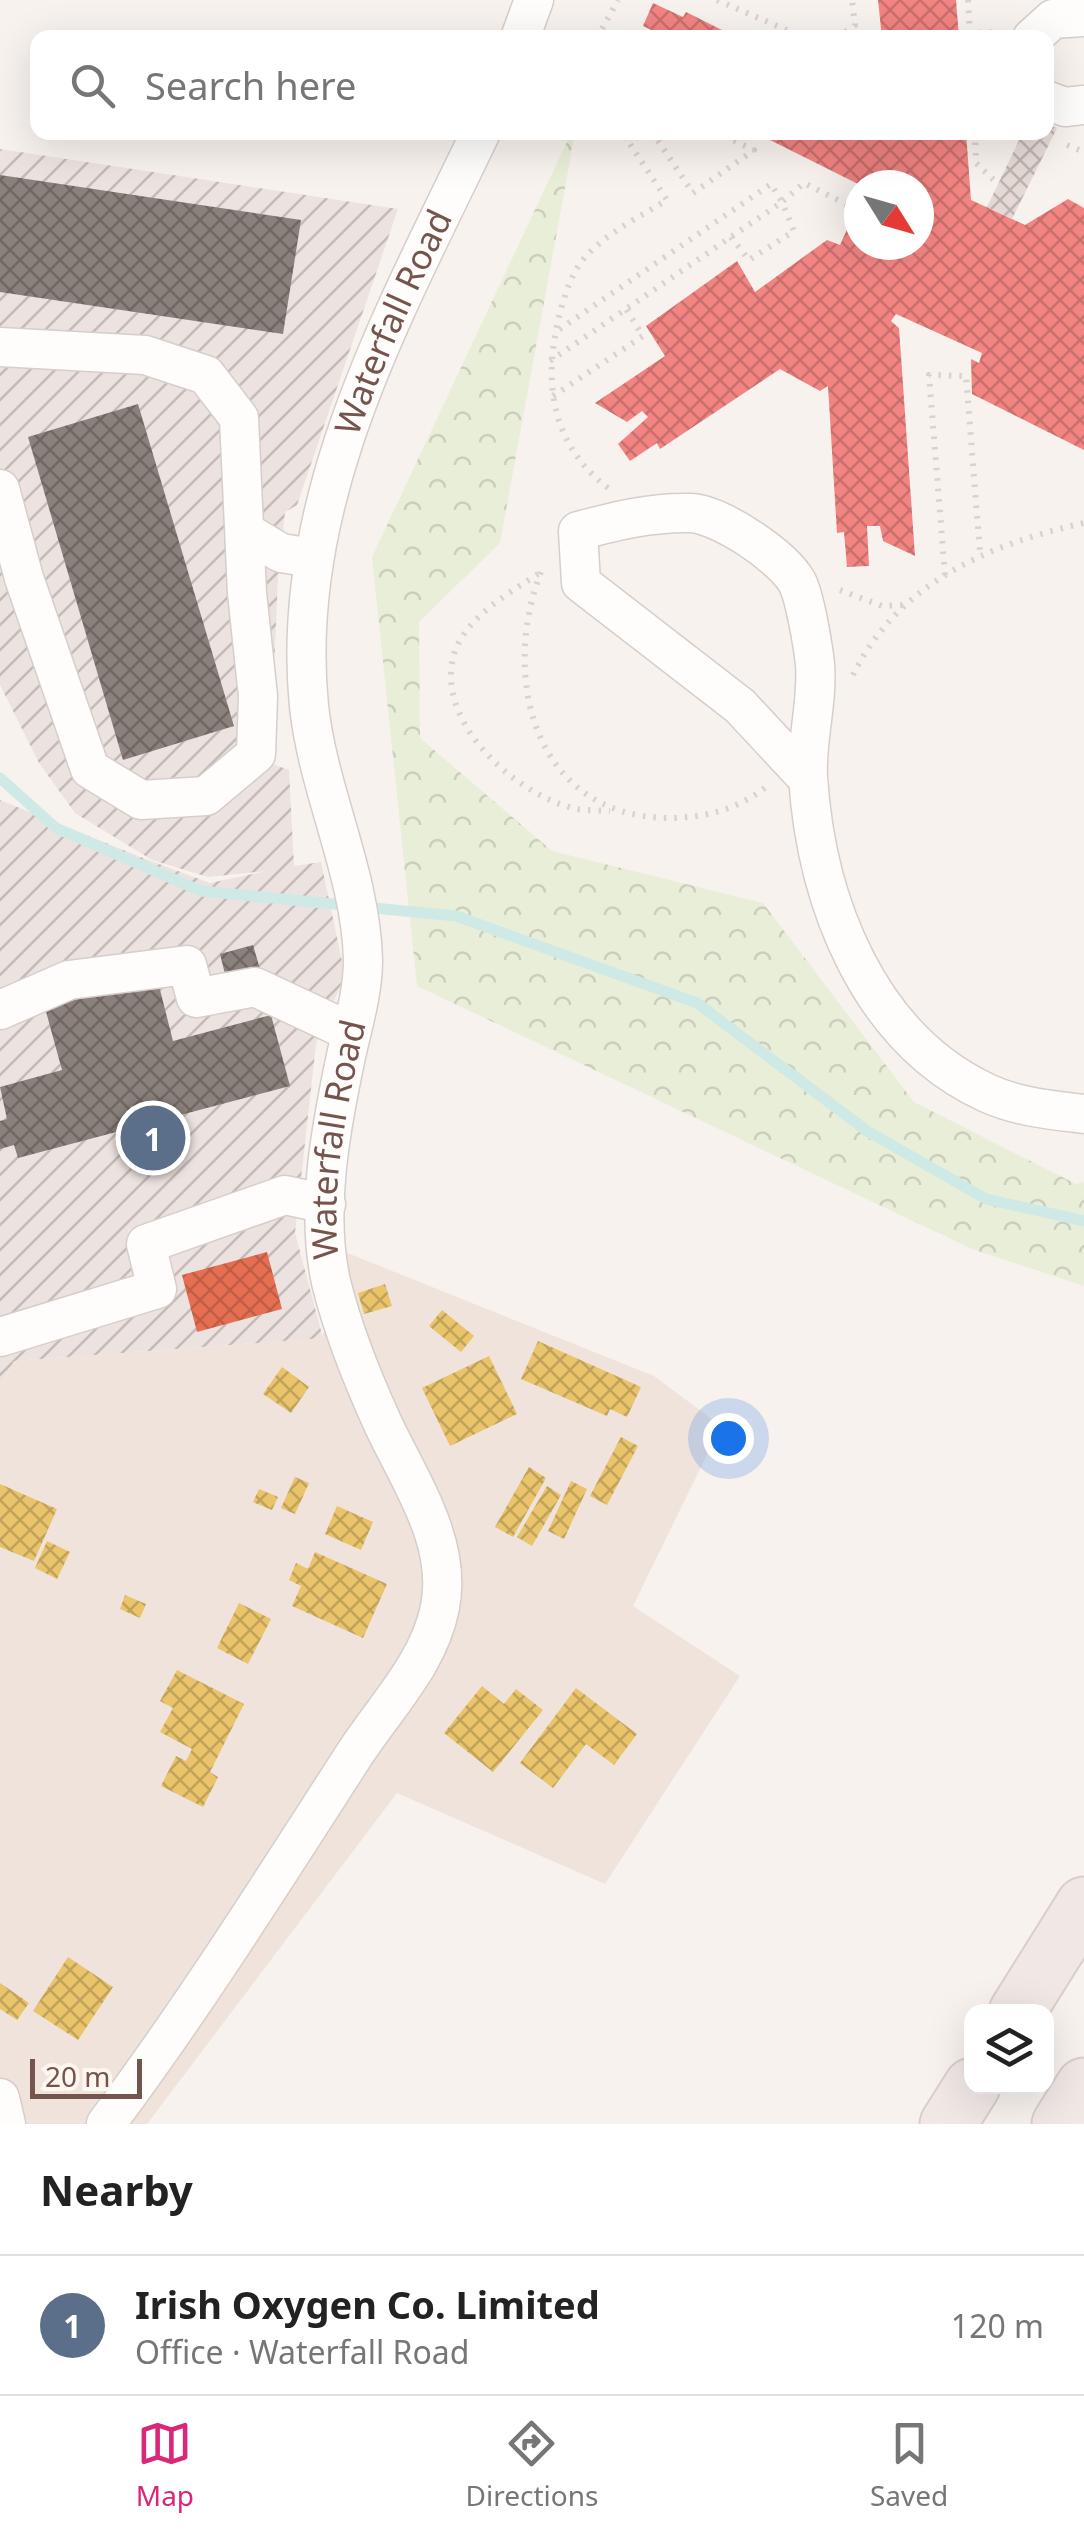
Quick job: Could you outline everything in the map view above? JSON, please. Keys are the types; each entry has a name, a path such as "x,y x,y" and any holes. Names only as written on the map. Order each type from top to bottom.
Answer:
{"highway":[{"path":"1022,2004 1084,1905"},
{"path":"1060,2124 1084,2086"},
{"path":"948,2124 967,2094"}],"street":[{"path":"523,30 534,0"},
{"path":"1029,30 1052,19 1084,17"},
{"path":"1054,103 1084,106"},
{"name":"Waterfall Road","path":"106,2124 215,1970 386,1706 431,1647 442,1600 439,1552 425,1510 352,1354 330,1276 326,1204 332,1123 362,989 359,930 310,713 304,652 313,558 333,472 382,341 477,140"},
{"path":"0,347 145,354 206,374 239,418 258,696 256,754 206,796 141,800 90,769 24,578 0,489"},
{"path":"808,780 740,706 581,583 578,531 636,516 695,513 749,536 796,582 815,662 816,710 808,747 808,780 834,912 856,966 882,1002 945,1067 988,1093 1023,1105 1084,1114"},
{"path":"246,532 281,552 313,558"},
{"path":"0,1010 69,980 187,966 196,998 255,987 351,1032"},
{"path":"0,1337 158,1289 146,1244 285,1196 326,1204"},
{"path":"0,2098 6,2124"}],"path":[{"path":"602,30 618,0"},
{"path":"717,0 786,30"},
{"path":"848,30 854,26 852,0"},
{"path":"968,0 970,30"},
{"path":"614,493 588,473 558,425 550,361 566,290 588,254 667,200 627,140"},
{"path":"657,140 693,193 754,150 733,140"},
{"path":"975,140 976,163 998,184"},
{"path":"550,361 804,183 844,203"},
{"path":"556,331 771,184 794,231 749,260 731,237"},
{"path":"552,397 642,336 626,308"},
{"path":"944,575 929,375 966,376 980,554"},
{"path":"541,572 501,598 475,622 456,649 451,678 456,707 474,738 529,786 574,808 610,811"},
{"path":"831,584 882,606 906,606"}],"shaded area":[{"path":"0,149 398,209 297,505 285,512 278,578 270,763 289,770 294,866 321,862 345,975 316,1044 295,1233 323,1338 14,1361 0,1387 0,800 210,883 267,871 208,877 152,860 75,813 39,763 0,685"},
{"path":"345,1252 654,1376 721,1426 633,1606 740,1676 605,1884 397,1793 147,2124 0,2124 0,1387 14,1361 322,1338"}],"green space":[{"path":"568,140 574,140 500,543 419,622 420,738 552,851 763,903 914,1102 1076,1184 1084,1182 1084,1286 972,1249 417,986 372,557"}],"building: Homes":[{"path":"385,1284 392,1306 364,1314 358,1293"},
{"path":"442,1310 474,1336 461,1352 429,1326"},
{"path":"538,1341 641,1387 627,1417 610,1409 607,1416 521,1379"},
{"path":"489,1356 517,1414 450,1446 422,1388"},
{"path":"282,1367 309,1387 291,1413 263,1394"},
{"path":"621,1437 638,1446 607,1505 590,1496"},
{"path":"529,1467 546,1478 513,1537 495,1527"},
{"path":"295,1477 309,1483 295,1514 281,1508"},
{"path":"571,1481 587,1489 564,1539 548,1531"},
{"path":"0,1484 57,1509 34,1561 0,1547"},
{"path":"547,1486 561,1495 532,1546 517,1537"},
{"path":"259,1489 278,1497 272,1510 253,1502"},
{"path":"337,1506 373,1522 361,1550 325,1534"},
{"path":"47,1541 70,1552 57,1579 35,1568"},
{"path":"315,1552 387,1584 363,1638 292,1606 301,1586 289,1580 296,1563 308,1569"},
{"path":"125,1595 146,1604 140,1618 120,1609"},
{"path":"239,1603 271,1619 248,1664 217,1648"},
{"path":"177,1670 244,1704 210,1772 218,1777 203,1807 161,1786 176,1756 186,1761 192,1749 160,1732 173,1708 160,1701"},
{"path":"482,1686 504,1704 516,1689 543,1710 493,1772 444,1733"},
{"path":"576,1688 637,1734 614,1765 586,1744 553,1788 520,1763"},
{"path":"68,1957 113,1987 78,2040 33,2011"},
{"path":"0,1983 29,2003 17,2020 0,2009"}],"building: Shops":[{"path":"267,1252 282,1309 197,1332 182,1275"}],"building: Health":[{"path":"878,0 956,0 958,30 881,30"},
{"path":"653,3 683,17 686,12 722,30 651,30 643,26"},
{"path":"770,140 967,140 971,200 1025,225 1068,199 1084,208 1084,450 972,394 971,359 979,363 982,353 896,314 891,321 899,328 915,556 883,541 880,526 867,526 869,566 847,567 844,532 837,533 828,386 820,391 780,369 660,449 657,443 630,461 618,444 648,417 642,411 627,422 595,403 665,356 646,326 737,261 755,292 827,240 840,245 844,236 844,260 934,260 934,170 844,170 844,177"}],"building: Industry":[{"path":"0,175 301,220 283,334 0,292"},
{"path":"138,404 234,726 123,760 28,437"},
{"path":"253,945 260,969 226,978 220,954"},
{"path":"157,978 173,1041 271,1015 290,1086 18,1158 14,1145 0,1149 0,1121 7,1119 0,1087 62,1070 45,1008"}],"building: Other":[{"path":"1019,140 1051,140 1012,219 987,207"}],"waterway":[{"path":"0,778 56,828 201,891 456,916 697,1003 867,1131 986,1199 1084,1221"}],"place":[{"name":"Irish Oxygen Co. Limited","path":"153,1138"}]}
